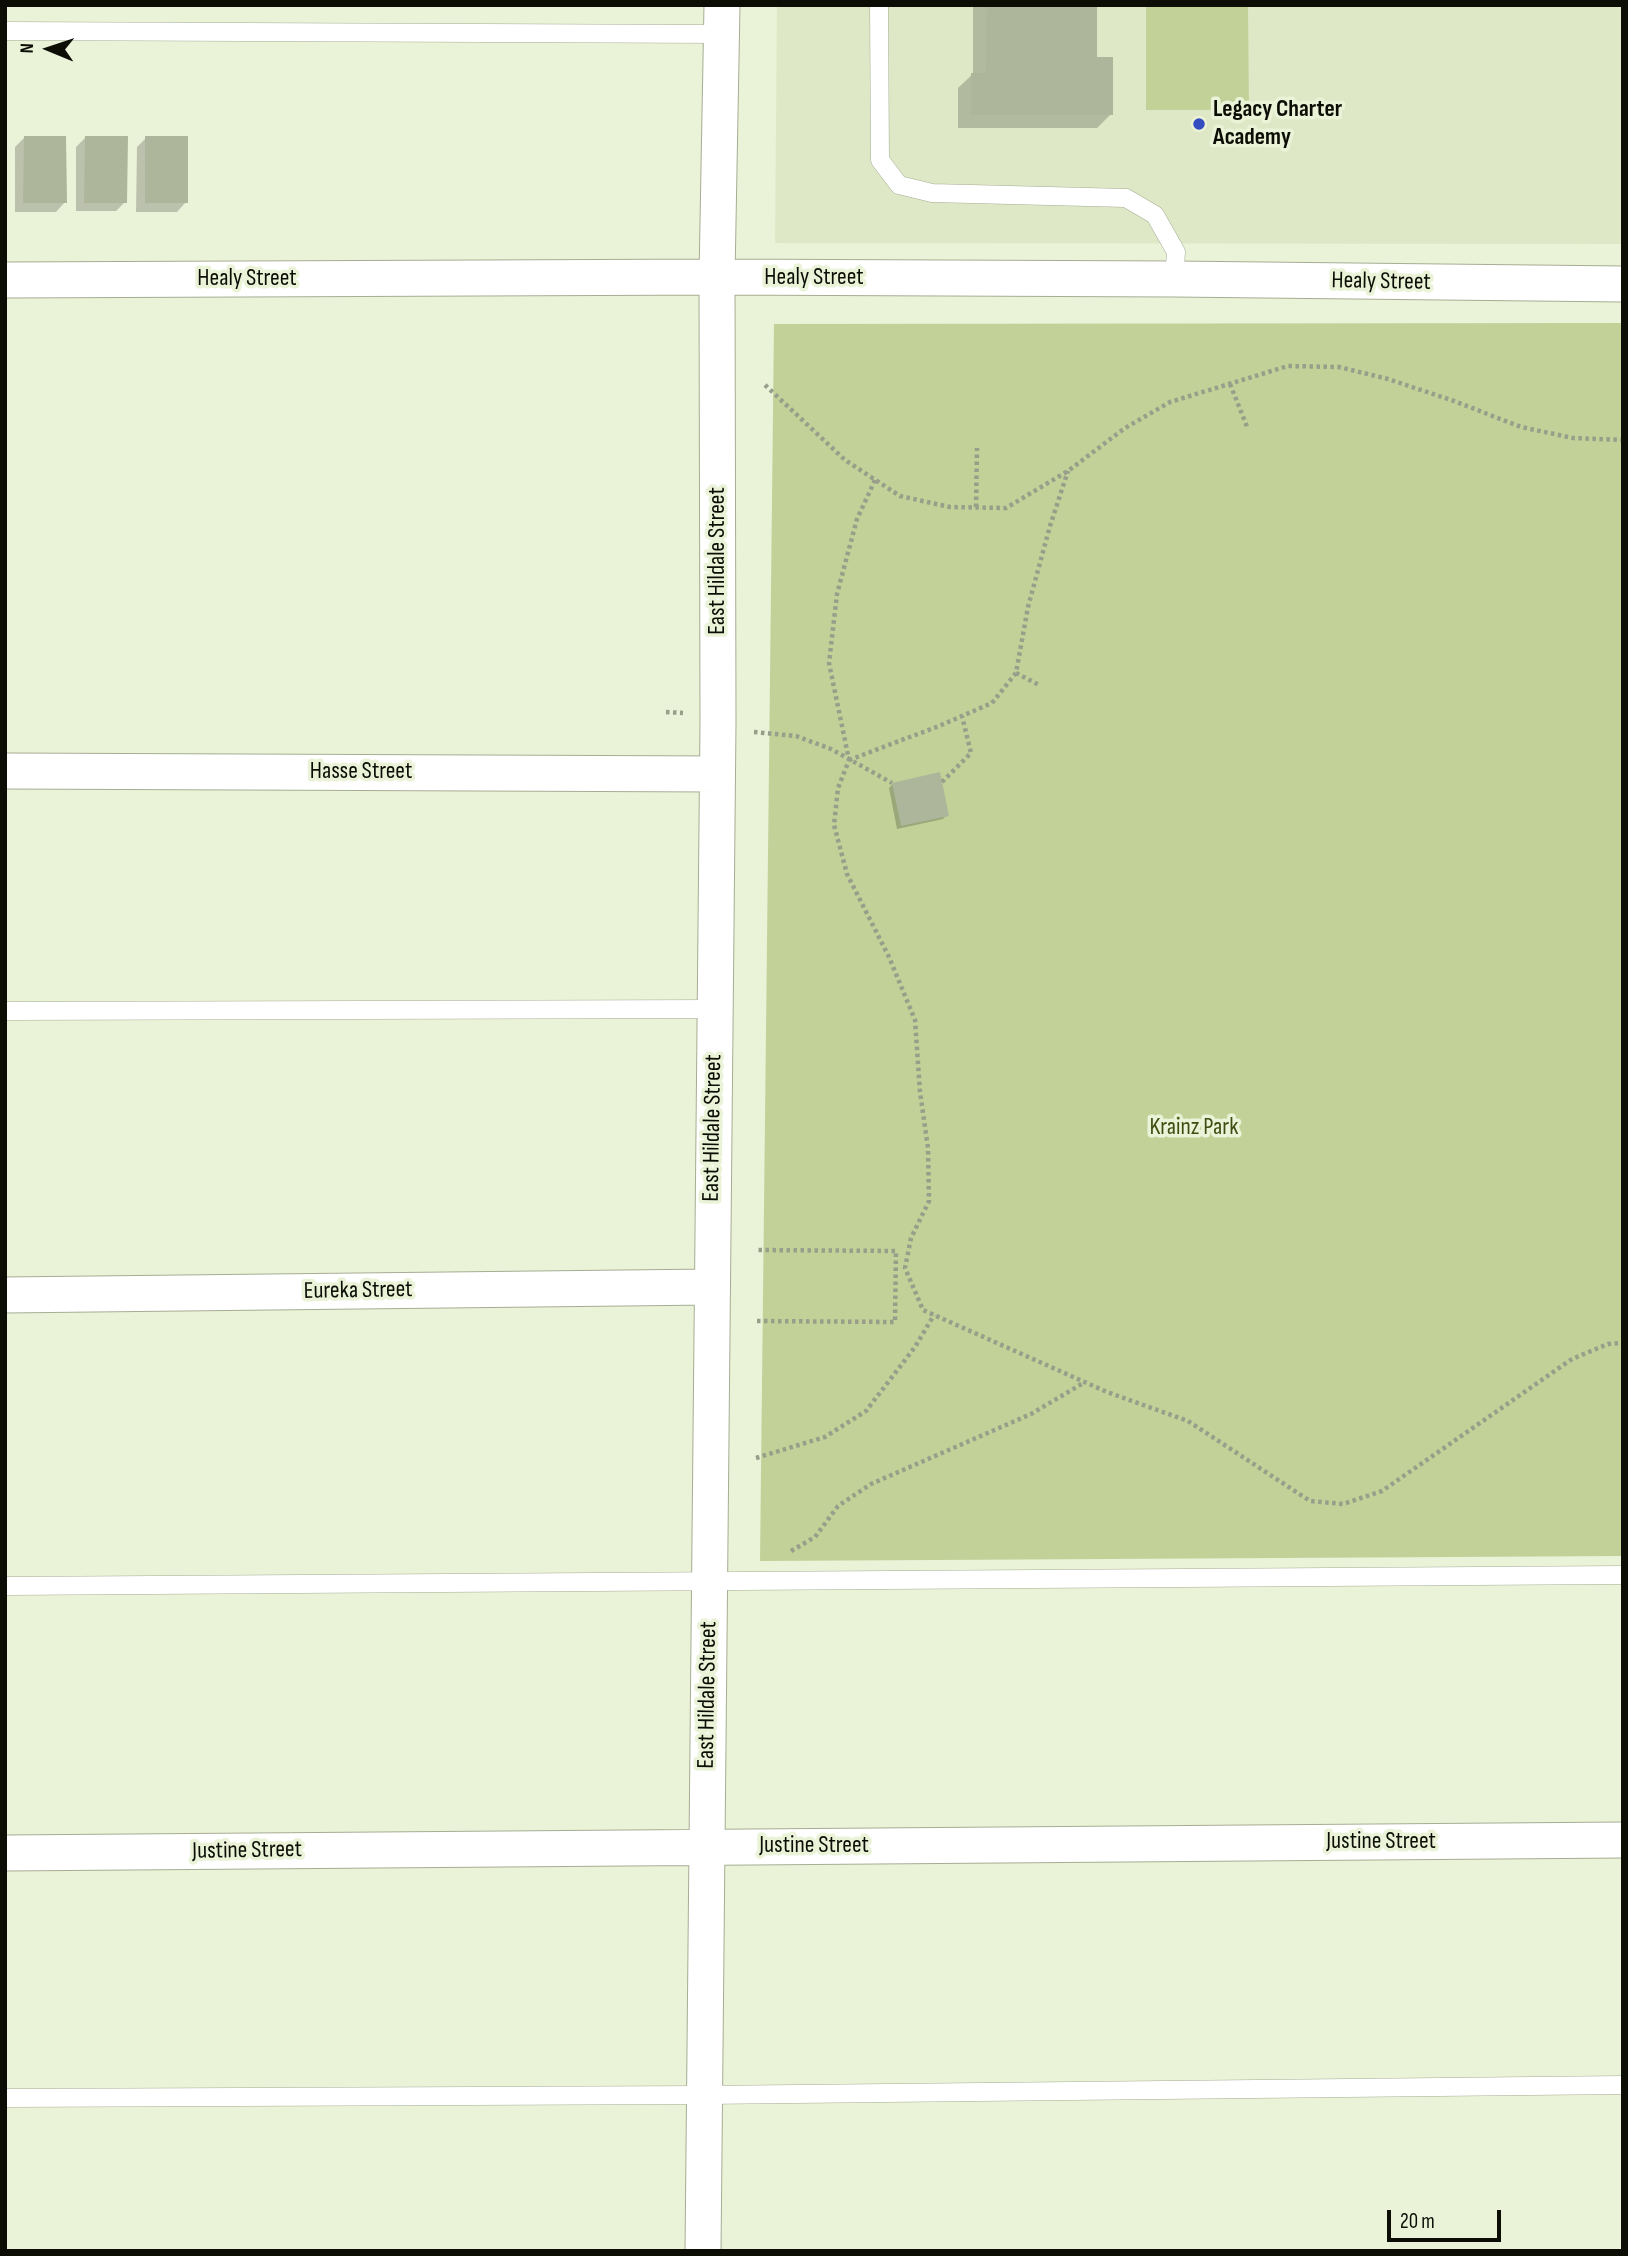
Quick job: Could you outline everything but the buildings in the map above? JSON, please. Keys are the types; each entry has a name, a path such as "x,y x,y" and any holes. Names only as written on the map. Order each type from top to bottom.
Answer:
{"street":[{"name":"East Hildale Street","path":"703,2251 717,774 717,277 722,20"},
{"name":"Healy Street","path":"5,280 717,277 1623,284"},
{"name":"Hasse Street","path":"5,771 717,774"},
{"name":"Eureka Street","path":"5,1295 712,1287"},
{"name":"Justine Street","path":"5,1853 1623,1840"}],"lane":[{"path":"880,5 880,160 899,185 932,193 1126,198 1156,215 1176,252 1174,279"},
{"path":"5,31 722,20"},
{"path":"5,1011 714,1009"},
{"path":"5,1586 1623,1575"},
{"path":"5,2098 704,2095 1623,2085"}],"path":[{"path":"765,385 845,460 900,496 950,507 1006,508 1068,471 1125,428 1170,402 1288,366 1339,367 1388,379 1521,427 1573,438 1623,440"},
{"path":"1230,384 1248,429"},
{"path":"976,507 977,448"},
{"path":"849,760 992,703 1016,673 1028,607 1068,471"},
{"path":"876,480 857,519 837,594 829,663 849,760 838,788 834,825 847,874 889,957 915,1020 920,1092 928,1148 929,1201 911,1238 905,1268 923,1310 1085,1382 1188,1421 1310,1501 1343,1504 1382,1491 1572,1359 1608,1343 1623,1343"},
{"path":"1016,673 1039,685"},
{"path":"666,712 688,713"},
{"path":"942,782 971,753 962,716"},
{"path":"745,731 796,736 831,749 892,783"},
{"path":"757,1321 895,1322 896,1251 758,1250"},
{"path":"895,1269 905,1268"},
{"path":"756,1458 825,1437 866,1411 915,1347 934,1315"},
{"path":"783,1556 815,1537 838,1506 871,1484 1031,1414 1085,1382"}],"shaded area":[{"name":"Legacy Charter Academy","path":"777,5 1623,5 1623,244 775,243"}],"green space":[{"path":"1146,5 1248,5 1249,110 1146,110"},
{"name":"Krainz Park","path":"1623,323 1623,1556 760,1561 774,324"}],"place":[{"name":"Legacy Charter Academy","path":"1199,124"}]}
